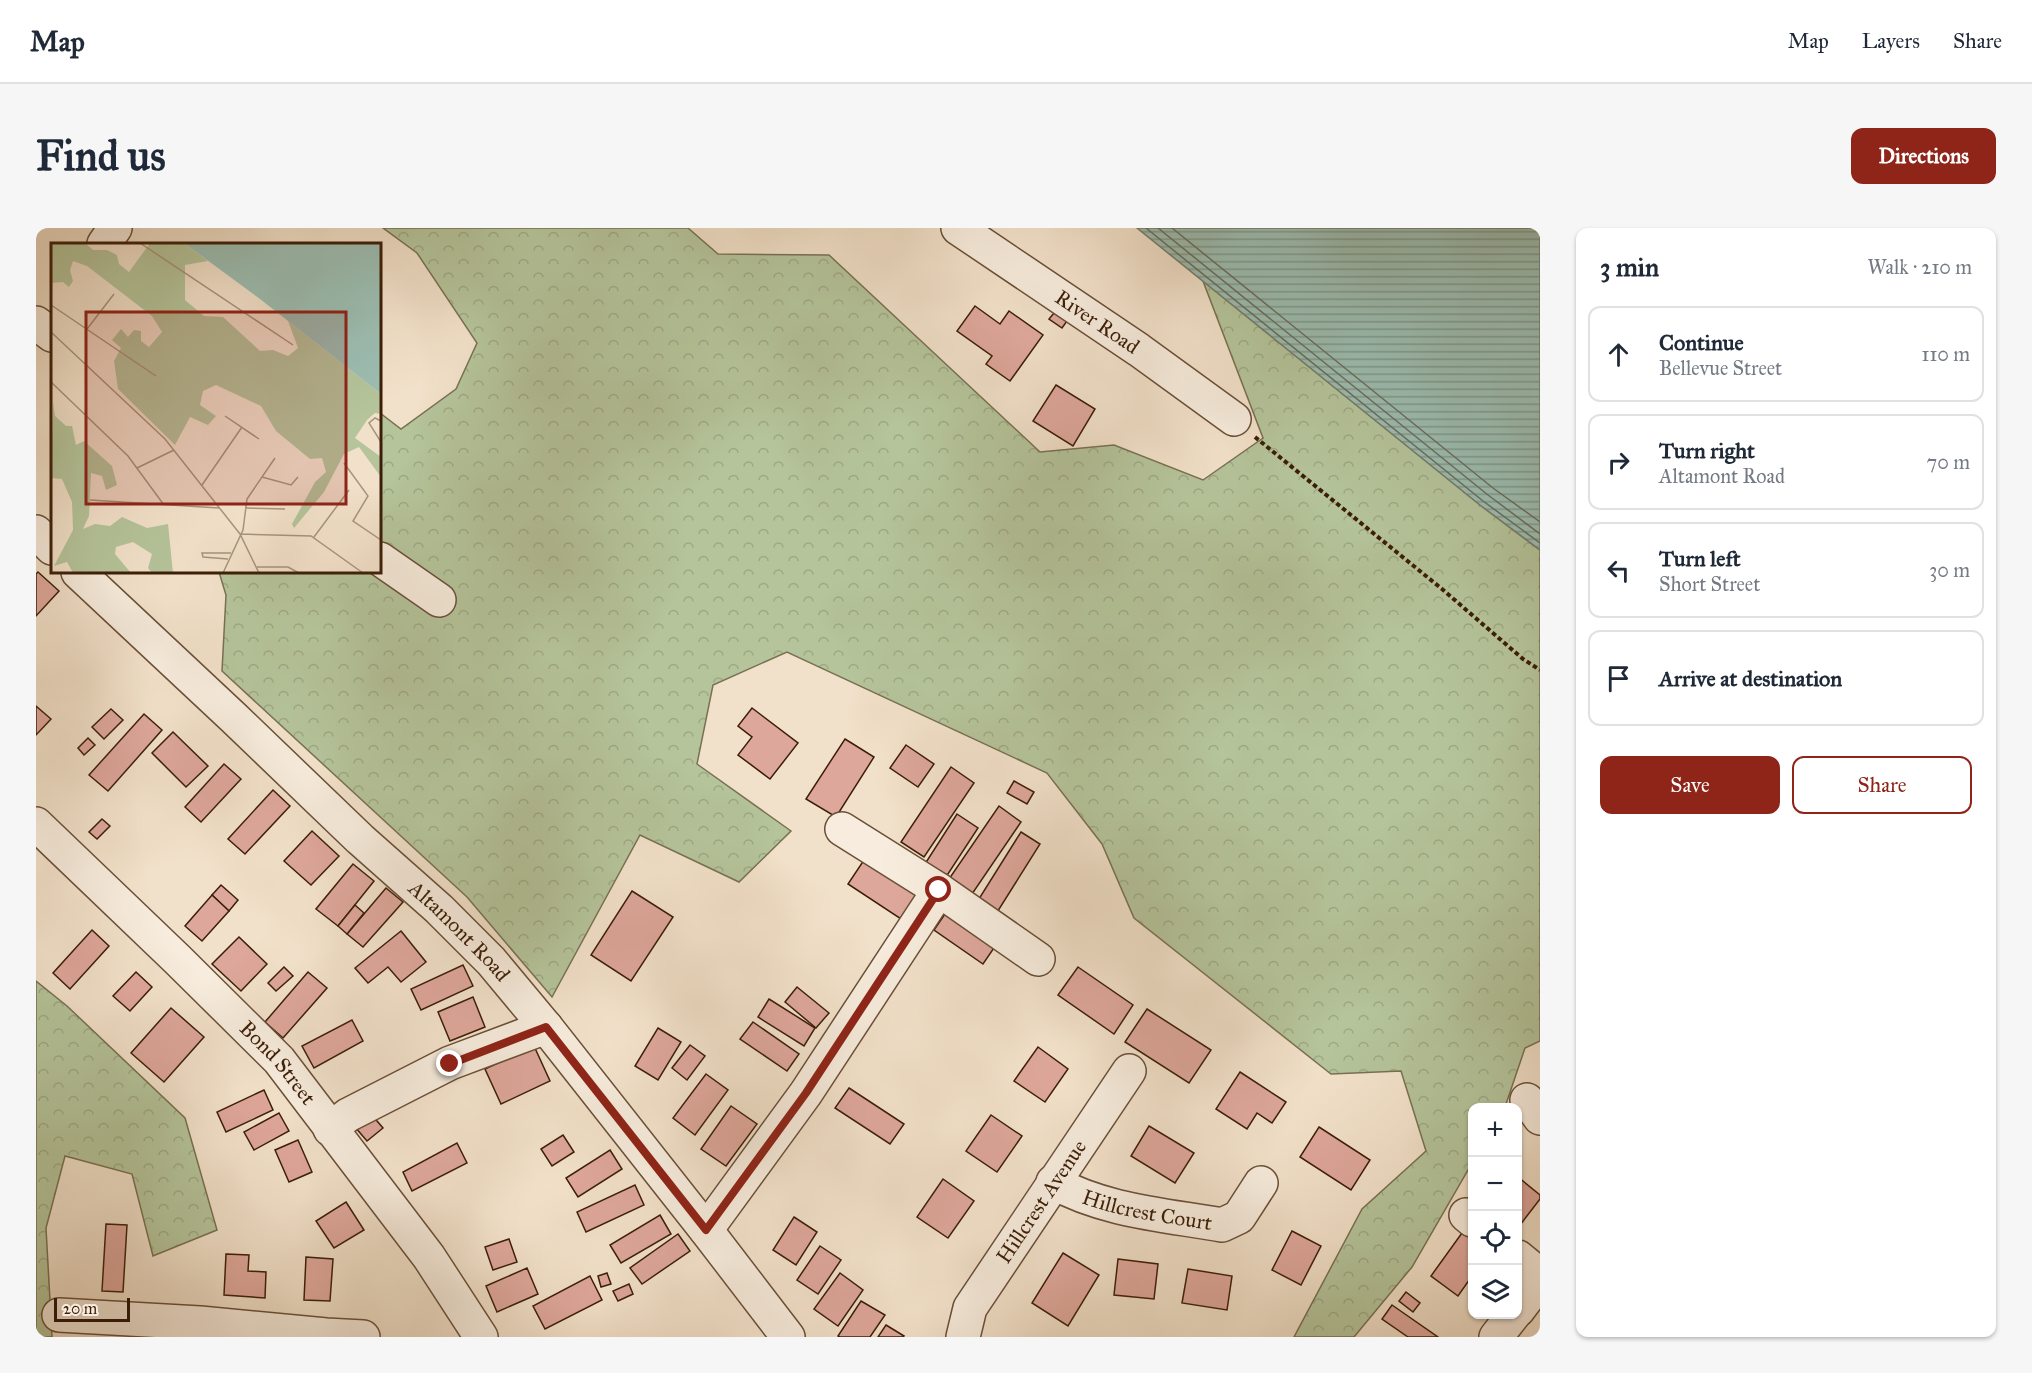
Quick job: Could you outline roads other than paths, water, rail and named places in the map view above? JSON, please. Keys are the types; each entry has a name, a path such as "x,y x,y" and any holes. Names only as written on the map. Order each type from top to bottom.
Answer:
{"street":[{"path":"105,243 115,228"},
{"name":"River Road","path":"958,228 1139,350 1234,420"},
{"path":"36,532 51,547"},
{"path":"381,560 440,600"},
{"name":"Altamont Road","path":"79,573 360,839 440,909 491,961 546,1027 788,1337"},
{"name":"Bond Street","path":"36,824 279,1060 429,1257 482,1337"},
{"path":"842,829 939,890 1038,959"},
{"path":"706,1230 806,1093 939,890"},
{"path":"330,1129 348,1115 450,1064 546,1027"},
{"name":"Hillcrest Avenue","path":"963,1337 970,1308 1129,1071"},
{"name":"Hillcrest Court","path":"1053,1182 1104,1204 1222,1225 1239,1217 1261,1183"},
{"path":"1522,1260 1540,1275"},
{"path":"1522,1305 1540,1281"},
{"path":"59,1315 200,1323 363,1337"},
{"path":"1496,1337 1510,1319"}],"water":[{"path":"1137,228 1540,228 1540,550 1480,505"}]}
